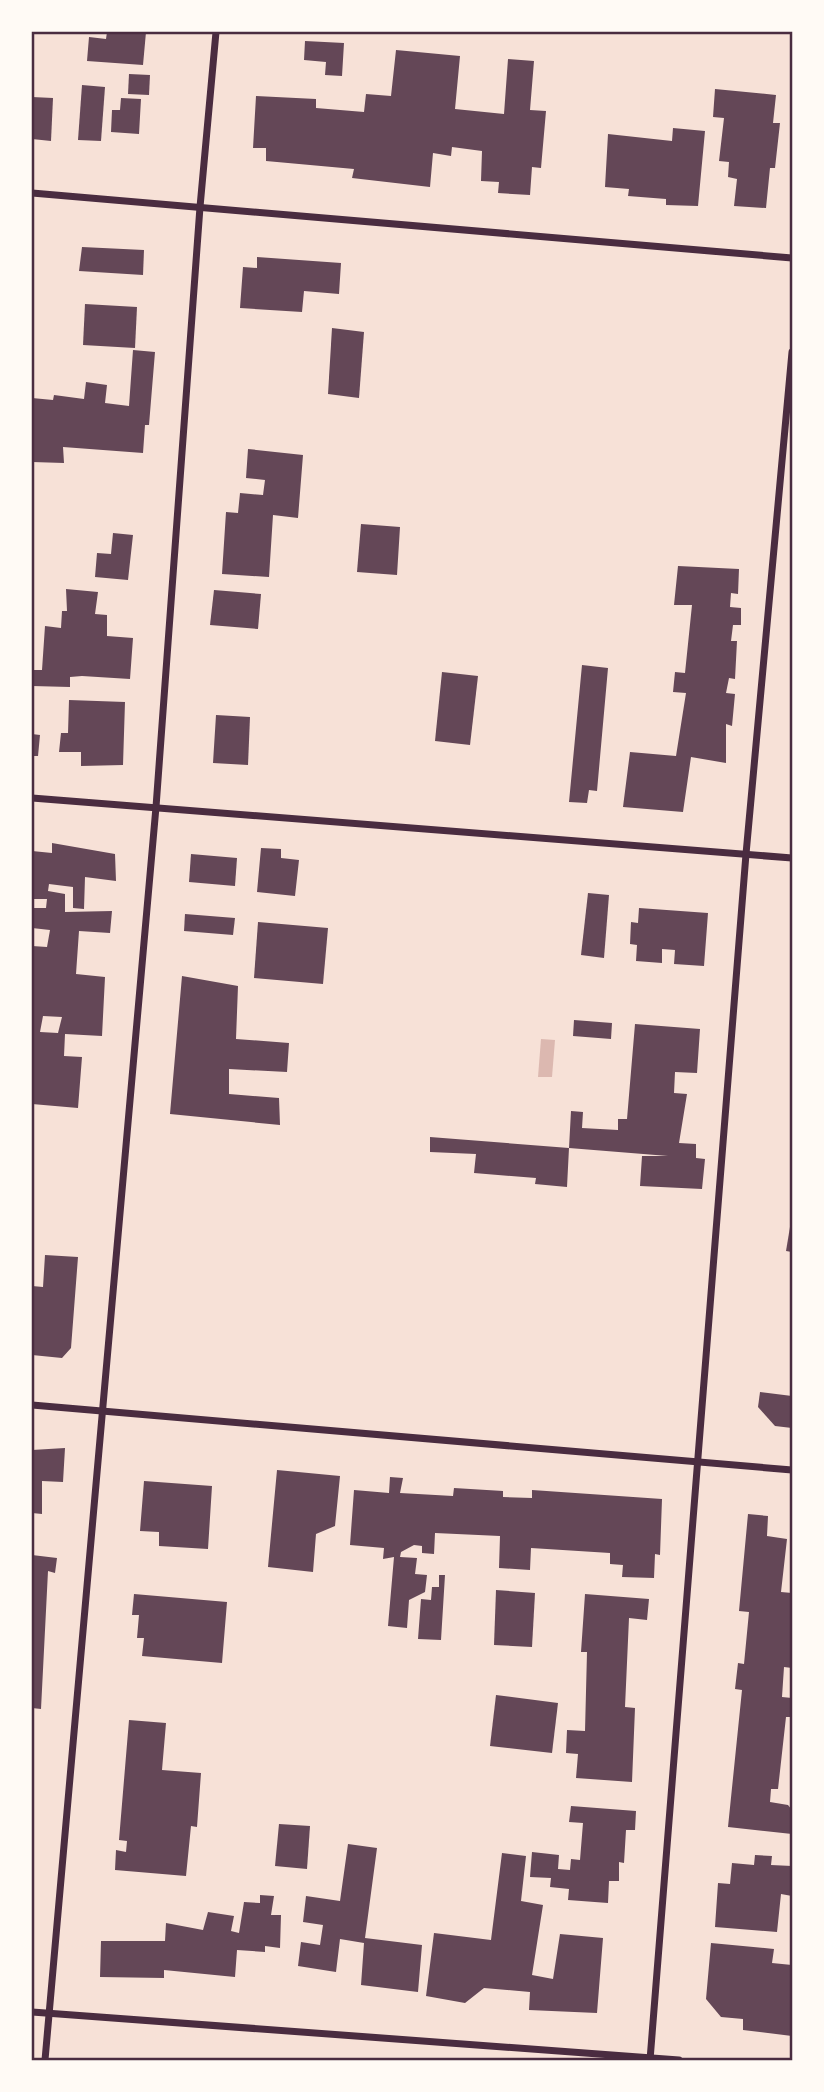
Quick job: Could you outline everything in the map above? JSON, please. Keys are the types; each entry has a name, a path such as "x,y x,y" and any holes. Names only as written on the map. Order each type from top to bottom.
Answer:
{"street":[{"path":"45,2060 156,807 200,207 216,32"},
{"path":"32,193 793,258"},
{"path":"650,2059 746,853 793,352"},
{"path":"32,798 793,858"},
{"path":"32,1405 793,1470"},
{"path":"32,2012 679,2060"}],"shaded area":[{"path":"541,1039 555,1040 552,1077 538,1077"}],"building":[{"path":"107,32 146,32 143,65 87,61 89,37 106,39"},
{"path":"305,41 344,43 342,76 325,75 326,62 304,60"},
{"path":"396,50 460,56 455,109 504,114 508,59 534,61 530,110 546,111 541,168 532,167 530,195 498,193 499,182 481,181 482,151 452,147 451,156 433,153 430,187 352,178 354,169 266,161 266,148 253,148 256,96 316,99 316,108 364,112 366,94 391,96"},
{"path":"129,74 150,75 149,95 128,94"},
{"path":"82,85 105,87 101,141 78,140"},
{"path":"715,89 776,95 773,123 780,123 775,168 770,168 766,208 734,206 737,179 728,177 729,162 719,161 724,118 713,117"},
{"path":"32,97 53,98 51,141 32,139"},
{"path":"121,98 141,99 139,134 111,132 112,110 120,110"},
{"path":"673,128 705,131 698,206 666,205 666,199 628,196 629,189 605,187 608,134 672,141"},
{"path":"82,247 144,250 143,275 79,271"},
{"path":"257,257 341,263 339,294 304,291 302,312 240,308 243,267 257,268"},
{"path":"85,304 137,307 135,348 83,345"},
{"path":"332,328 364,332 359,398 328,394"},
{"path":"133,350 155,352 149,425 145,425 143,453 63,447 64,463 32,462 32,398 53,400 54,395 84,399 86,382 107,385 105,403 129,406"},
{"path":"248,449 303,455 298,518 273,515 269,577 222,574 226,512 238,513 240,493 263,495 265,480 246,478"},
{"path":"361,524 400,527 397,575 357,572"},
{"path":"113,533 133,535 128,580 95,577 97,553 111,554"},
{"path":"678,566 739,569 738,594 731,593 730,607 741,608 741,625 733,625 731,641 737,641 735,679 729,678 726,693 735,694 732,726 726,724 726,763 691,757 683,812 623,807 630,752 676,756 686,693 673,692 675,672 685,673 692,605 674,605"},
{"path":"66,589 98,592 95,614 107,615 107,636 133,638 130,679 82,676 70,677 70,687 32,686 32,670 42,670 45,626 61,628 62,611 67,611"},
{"path":"214,590 261,594 258,629 210,625"},
{"path":"582,665 608,668 597,791 589,790 587,803 569,802"},
{"path":"442,672 478,676 470,745 435,741"},
{"path":"69,700 125,702 123,765 81,766 81,752 59,752 61,733 68,733"},
{"path":"216,715 250,717 248,765 213,763"},
{"path":"32,734 40,735 38,756 32,756"},
{"path":"52,843 115,854 116,881 85,877 84,909 73,908 73,887 49,884 48,891 65,894 65,912 112,911 110,933 79,931 76,974 105,977 102,1036 65,1034 64,1056 82,1057 78,1108 32,1104 32,946 47,947 50,930 32,928 33,908 46,908 47,899 32,899 32,851 52,853","holes":["43,1016 62,1017 58,1033 40,1032"]},
{"path":"261,848 281,849 281,858 299,860 295,896 257,892"},
{"path":"191,854 237,858 235,886 189,882"},
{"path":"588,893 609,895 604,958 581,955"},
{"path":"639,908 708,913 704,966 674,964 675,950 662,949 662,963 636,961 637,945 630,944 631,922 638,923"},
{"path":"185,914 235,918 233,935 184,931"},
{"path":"258,922 328,928 323,984 254,978"},
{"path":"182,976 238,986 236,1039 289,1043 287,1072 229,1069 229,1094 279,1098 280,1125 170,1114"},
{"path":"574,1020 612,1023 611,1039 573,1036"},
{"path":"635,1024 700,1029 697,1073 675,1072 674,1093 687,1094 679,1143 696,1144 696,1158 705,1159 702,1189 640,1186 642,1156 668,1156 569,1148 571,1111 583,1112 582,1128 618,1130 618,1119 627,1119"},
{"path":"430,1137 569,1148 567,1187 535,1184 536,1178 474,1173 476,1154 430,1152"},
{"path":"792,1221 792,1252 786,1251"},
{"path":"45,1255 78,1257 71,1348 62,1358 32,1355 32,1286 43,1287"},
{"path":"760,1392 792,1396 792,1428 775,1426 758,1407"},
{"path":"65,1448 63,1482 42,1481 42,1514 32,1513 32,1450"},
{"path":"277,1470 340,1476 335,1526 316,1534 313,1572 268,1567"},
{"path":"390,1477 403,1478 400,1493 453,1496 454,1488 503,1491 503,1497 532,1498 532,1490 662,1499 660,1555 655,1554 654,1578 622,1577 623,1565 610,1564 610,1553 531,1548 530,1570 499,1568 500,1536 435,1533 434,1554 422,1553 422,1546 414,1545 401,1552 400,1557 417,1558 415,1574 427,1575 425,1592 409,1600 407,1628 388,1626 394,1557 383,1559 384,1548 350,1545 354,1490 389,1493"},
{"path":"144,1481 212,1486 208,1549 159,1546 159,1532 140,1531"},
{"path":"748,1514 768,1516 767,1536 787,1539 781,1592 792,1593 792,1668 784,1667 782,1697 792,1698 792,1717 786,1717 778,1789 771,1789 770,1802 788,1805 792,1810 792,1834 728,1827 742,1690 735,1689 738,1663 744,1664 749,1612 739,1611"},
{"path":"32,1555 57,1558 55,1573 48,1571 41,1709 32,1708"},
{"path":"439,1575 445,1575 441,1640 418,1639 421,1599 431,1600 432,1587 439,1587"},
{"path":"496,1590 535,1593 532,1647 494,1645"},
{"path":"134,1594 227,1602 222,1663 142,1656 144,1638 137,1638 139,1615 132,1615"},
{"path":"585,1594 649,1599 647,1620 629,1618 625,1707 635,1708 632,1782 576,1778 578,1754 566,1753 567,1730 585,1731 587,1652 581,1652"},
{"path":"496,1695 558,1703 552,1753 490,1746"},
{"path":"129,1720 166,1723 162,1770 201,1773 197,1827 191,1826 186,1876 115,1870 116,1850 126,1852 127,1841 119,1840"},
{"path":"571,1806 636,1811 635,1830 626,1830 624,1863 619,1862 619,1881 609,1881 608,1903 568,1900 569,1889 550,1887 551,1878 530,1877 532,1852 559,1855 558,1869 570,1870 571,1859 580,1860 583,1823 569,1822"},
{"path":"279,1824 310,1826 307,1869 275,1866"},
{"path":"348,1844 377,1848 365,1938 422,1945 418,1992 361,1985 364,1943 340,1939 336,1972 298,1966 301,1942 320,1945 323,1925 303,1922 306,1896 340,1901"},
{"path":"502,1853 526,1856 521,1901 543,1905 532,1975 553,1979 560,1934 603,1938 597,2013 529,2010 530,1992 484,1988 465,2003 426,1996 434,1933 491,1940"},
{"path":"755,1855 772,1856 771,1865 792,1866 792,1896 781,1894 777,1932 715,1927 718,1883 730,1884 732,1863 754,1865"},
{"path":"260,1895 274,1896 271,1915 281,1915 280,1948 265,1946 265,1952 237,1950 235,1977 164,1970 164,1978 100,1977 101,1941 165,1941 166,1923 203,1930 208,1912 234,1916 231,1931 239,1933 244,1902 260,1903"},
{"path":"711,1943 774,1949 772,1963 792,1965 792,2036 743,2030 743,2019 721,2017 706,1999"}]}
